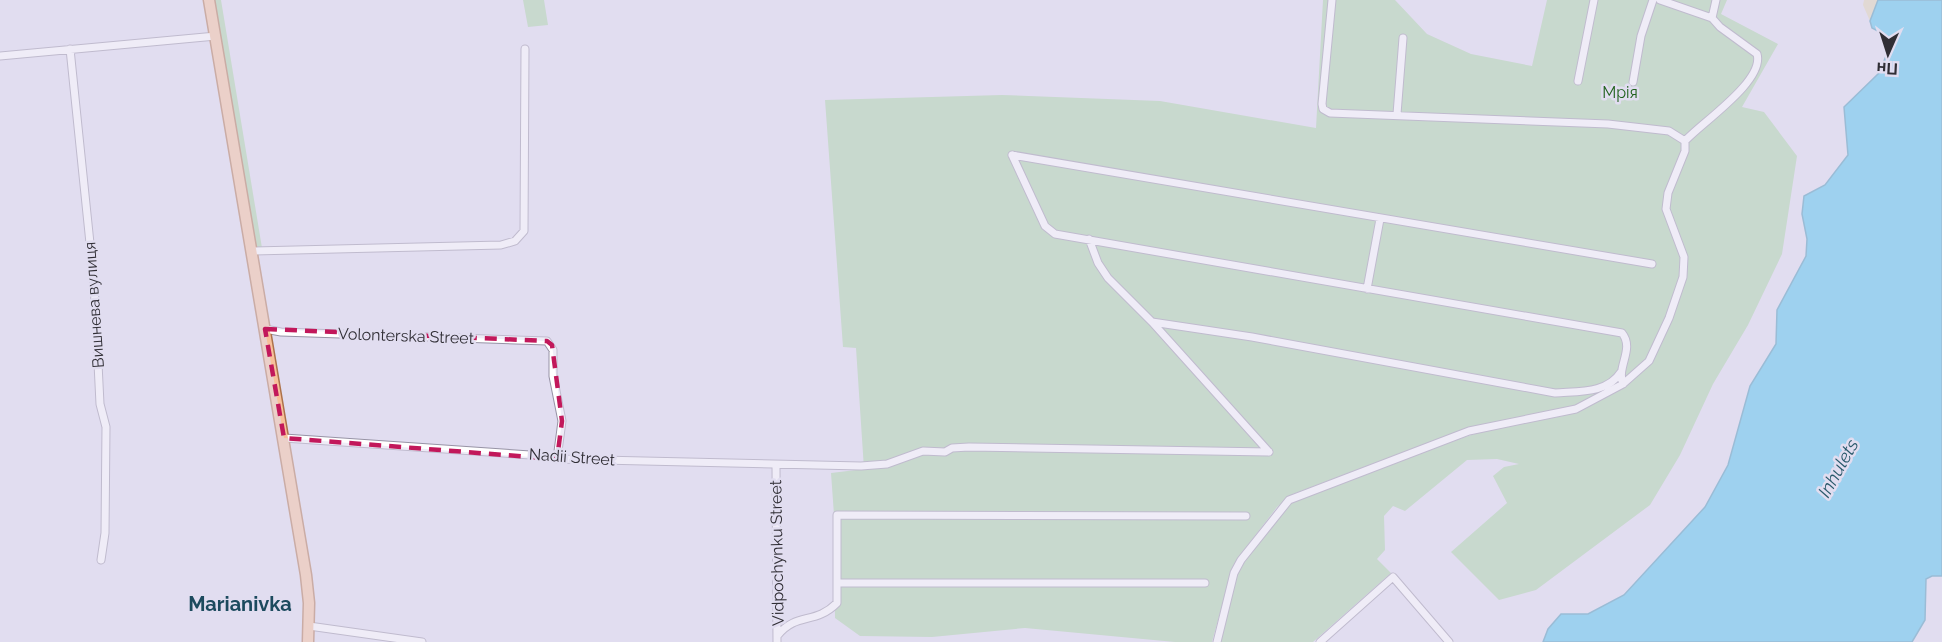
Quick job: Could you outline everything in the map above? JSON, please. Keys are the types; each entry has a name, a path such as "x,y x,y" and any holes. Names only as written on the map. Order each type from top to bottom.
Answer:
{"main road":[{"path":"209,0 306,575 308,642"}],"street":[{"path":"1216,642 1234,573 1241,560 1289,500 1469,431 1576,409 1623,384 1649,361 1669,318 1683,277 1684,257 1666,209 1668,194 1685,151 1684,141 1677,134 1669,131 1608,124 1351,114 1323,109 1332,0"},
{"path":"1578,81 1594,0"},
{"path":"1633,82 1641,36 1653,0"},
{"path":"1660,0 1712,18 1720,27 1757,54 1759,61 1729,104 1696,128 1684,141"},
{"path":"1712,18 1716,0"},
{"path":"0,56 216,36"},
{"path":"1397,114 1403,38"},
{"name":"Вишнева вулиця","path":"70,49 94,282 100,404 106,427 105,533 101,560"},
{"path":"251,251 501,245 515,241 524,231 525,49"},
{"path":"1089,239 1098,263 1108,278 1152,322 1252,337 1555,393 1594,390 1617,378 1622,370 1628,347 1622,333 1089,239 1064,237 1054,234 1045,226 1012,155 1652,264"},
{"path":"1367,289 1380,219"},
{"name":"Nadii Street","path":"284,438 533,455 557,459 777,465 887,464 923,451 945,452 952,448 969,447 1269,452 1152,322"},
{"name":"Volonterska Street","path":"265,329 280,332 547,341 553,350 553,376 562,421 557,459"},
{"path":"1622,370 1623,384"},
{"name":"Vidpochynku Street","path":"777,465 775,529 777,638"},
{"path":"777,638 789,623 826,614 837,603 837,515 1246,516"},
{"path":"1320,642 1393,578 1449,642"},
{"path":"838,583 1205,583"},
{"path":"309,626 324,630 422,642"}],"highlighted area":[{"path":"265,329 547,341 552,345 562,421 557,459 284,438"}],"green space":[{"path":"211,0 221,0 262,248 254,248"},
{"path":"523,0 544,0 548,25 528,27"},
{"name":"Мрія","path":"1323,0 1395,0 1427,34 1471,54 1532,66 1547,0 1727,0 1721,14 1778,44 1742,107 1764,112 1797,156 1782,254 1748,325 1713,384 1680,455 1650,505 1536,590 1499,600 1451,552 1507,503 1493,476 1504,467 1519,464 1497,459 1467,460 1405,511 1393,506 1384,516 1385,550 1377,559 1391,573 1313,642 1220,642 1237,575 1244,561 1289,504 1459,439 1487,430 1563,416 1563,410 1467,428 1293,494 1277,507 1238,558 1231,573 1212,642 1175,642 1025,628 932,637 860,636 835,618 834,515 831,473 864,469 856,348 843,347 825,100 1002,95 1160,101 1316,128"}],"sand":[{"path":"1864,0 1878,0 1870,21 1863,5"}],"water":[{"name":"Inhulets","path":"1878,0 1942,0 1942,576 1932,576 1926,579 1925,620 1912,642 1543,642 1548,629 1561,614 1588,614 1624,595 1705,507 1728,465 1750,386 1776,344 1777,310 1806,256 1807,239 1802,214 1804,196 1825,185 1848,155 1844,107 1879,73 1893,39 1872,28 1870,21"}],"district":[{"name":"Marianivka","path":"240,604"}]}
